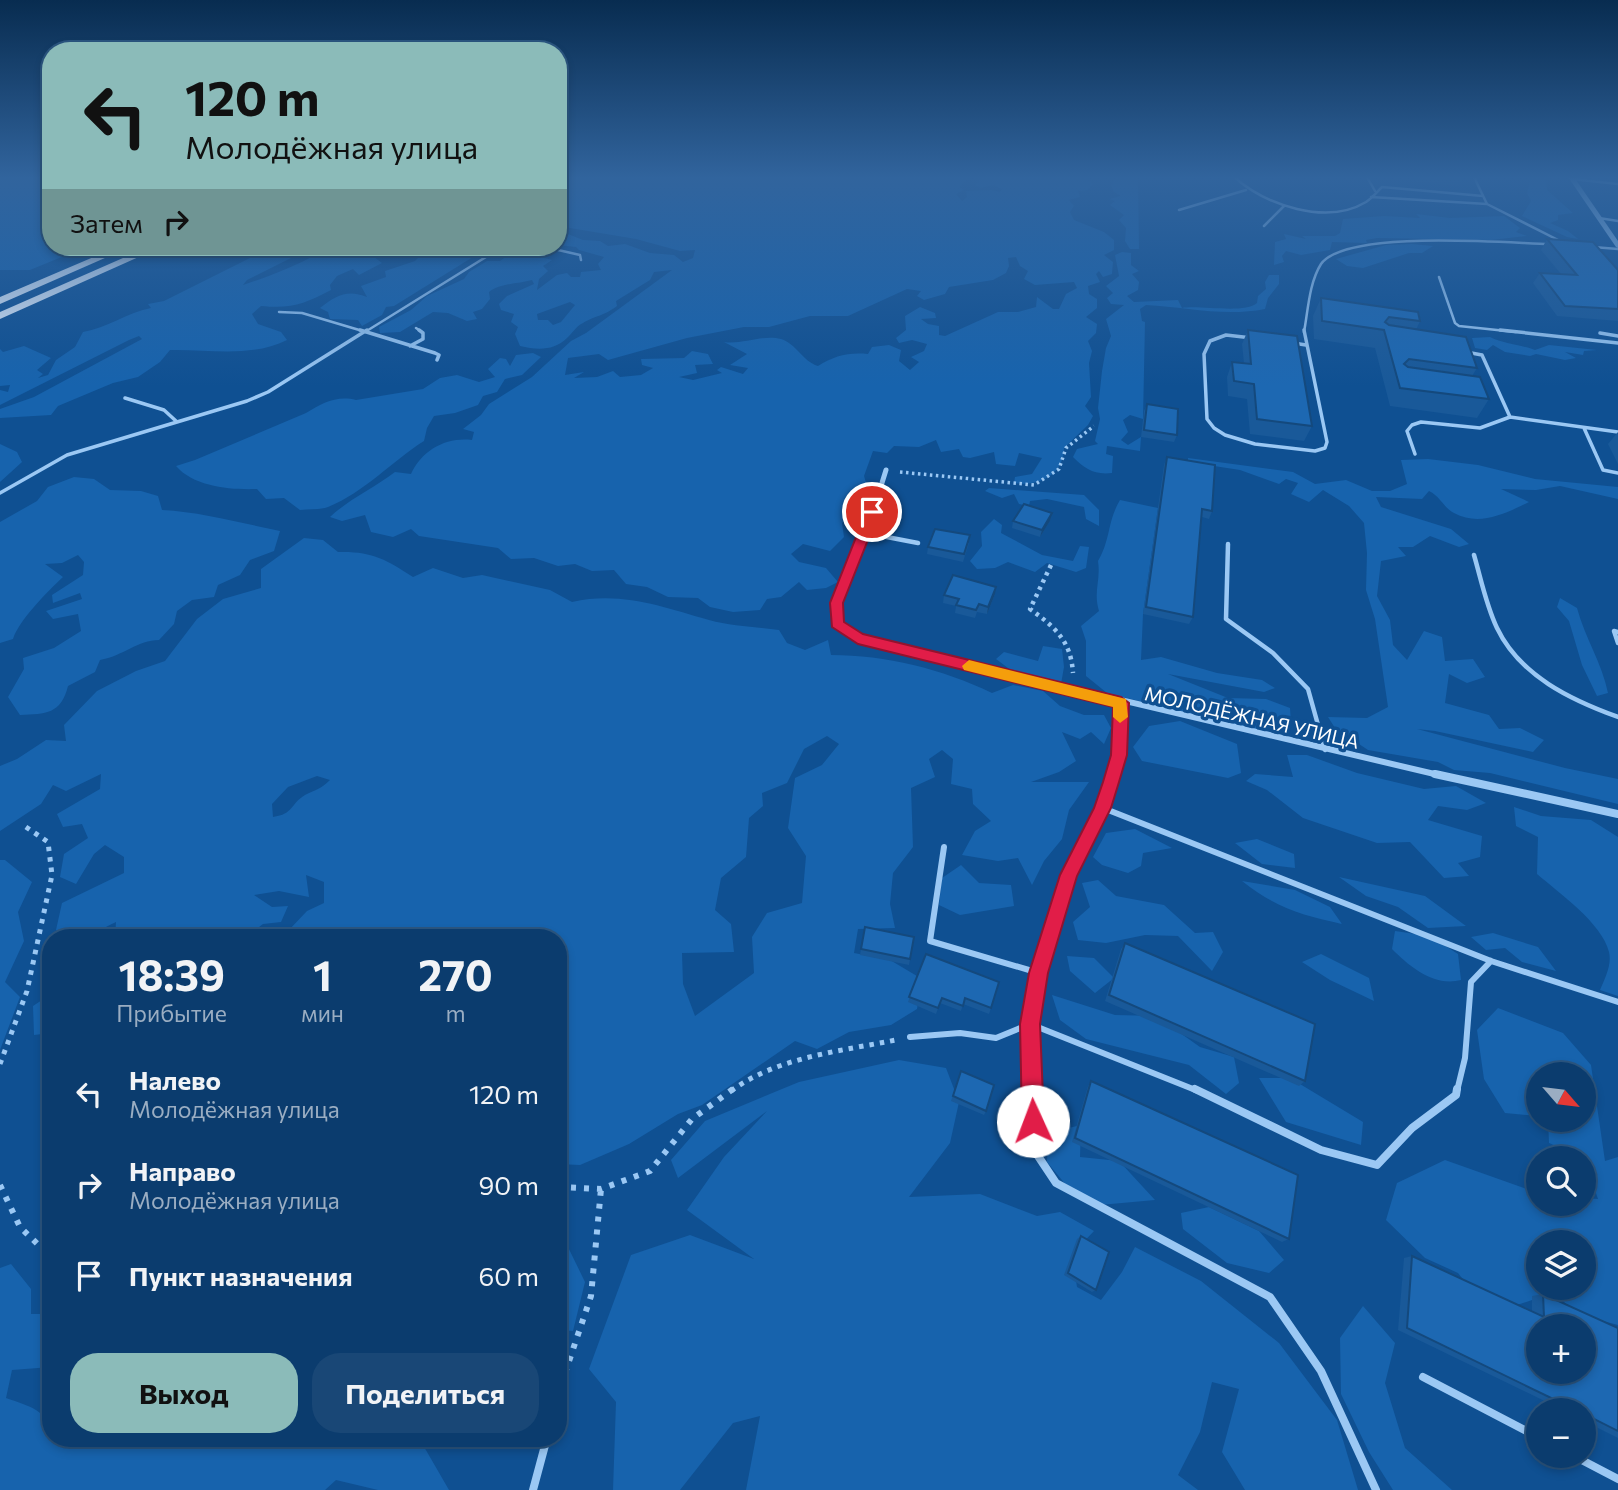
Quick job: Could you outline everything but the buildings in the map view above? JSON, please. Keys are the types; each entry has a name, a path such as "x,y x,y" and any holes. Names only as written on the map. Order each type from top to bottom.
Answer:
{"main road":[{"path":"0,301 104,256"},
{"path":"0,316 136,256"}],"street":[{"name":"МОЛОДЁЖНАЯ УЛИЦА","path":"886,470 866,533 836,603 837,624 858,638 1325,751 1618,814"}],"lane":[{"path":"1252,338 1226,335 1210,341 1204,354 1207,419 1210,428 1231,439 1315,451 1325,448 1327,442 1304,333 1314,279 1322,263 1330,256 1355,247"},
{"path":"1592,247 1618,248"},
{"path":"567,252 580,255 581,260"},
{"path":"0,493 67,455 247,401 268,392 487,256"},
{"path":"1438,277 1455,323 1459,326 1618,344"},
{"path":"279,312 293,311 364,332 439,355 437,360"},
{"path":"410,346 423,339 424,333 416,328"},
{"path":"1600,333 1618,335"},
{"path":"1293,343 1306,345"},
{"path":"1461,351 1482,355 1510,417"},
{"path":"1487,393 1500,395"},
{"path":"125,398 164,410 176,421"},
{"path":"1415,454 1407,431 1412,425 1421,422 1480,428 1510,417 1618,432"},
{"path":"1584,428 1603,470 1618,473"},
{"path":"866,533 919,543"},
{"path":"1228,544 1226,619 1273,653 1308,689 1325,751"},
{"path":"1474,555 1500,636 1522,664 1553,687 1599,711 1618,717"},
{"path":"1618,632 1614,631 1618,643"},
{"path":"1121,703 1119,755 1102,808 1069,875 1039,973 1030,1024 1033,1121 1038,1156 1056,1183 1269,1297 1321,1371 1376,1490"},
{"path":"1102,808 1491,961 1618,1002"},
{"path":"944,847 930,941 1039,973"},
{"path":"910,1037 960,1033 996,1038 1030,1024 1182,1083 1321,1150 1377,1165 1412,1128 1456,1096 1465,1058 1471,982 1491,961"},
{"path":"1423,1377 1526,1431"},
{"path":"533,1490 545,1447"},
{"path":"1596,1468 1618,1479"}],"path":[{"path":"886,470 1034,485 1059,469 1066,448 1094,426"},
{"path":"1051,565 1031,609 1065,638 1073,653 1072,691"},
{"path":"0,1064 27,991 52,875 48,842 23,825"},
{"path":"567,1187 601,1189 650,1171 692,1119 744,1080 790,1062 910,1037"},
{"path":"0,1185 20,1227 42,1248"},
{"path":"567,1368 591,1297 601,1189"}],"shaded area":[{"path":"0,247 42,247 42,256 64,256 30,270 0,270"},
{"path":"572,247 632,247 650,253 674,255 683,262 693,258 695,250 680,251 664,247 1114,247 1114,250 1104,255 1113,262 1112,274 1103,277 1099,271 1096,274 1100,282 1088,286 1089,294 1097,299 1097,308 1086,317 1097,324 1096,333 1088,341 1092,351 1089,363 1091,397 1085,406 1093,416 1088,425 1064,448 1060,465 1055,472 1032,483 1014,483 1015,477 1032,474 1042,458 1019,453 1015,466 996,464 994,452 970,458 963,457 959,449 941,452 936,440 919,447 894,446 887,453 873,451 864,476 871,499 842,523 844,537 830,551 803,544 791,554 799,562 826,568 838,582 826,588 807,590 799,582 781,597 767,599 760,610 733,612 710,607 698,598 668,597 647,587 626,584 614,570 592,571 575,564 558,566 534,558 511,559 498,548 419,536 411,529 393,537 371,532 365,515 342,521 330,517 395,472 411,474 422,458 436,447 453,441 472,440 474,432 463,429 481,415 489,404 532,377 571,341 672,270 654,272 650,280 616,301 617,306 580,325 562,342 551,347 539,349 520,346 515,334 518,327 511,322 514,314 501,310 499,304 507,296 534,284 532,280 493,289 489,292 490,299 482,309 473,312 477,319 467,321 448,313 433,312 400,332 380,333 379,327 411,310 427,296 464,279 469,272 487,261 500,261 507,256 537,256 552,260 543,266 548,271 539,279 537,290 557,275 567,273 571,277 580,277 581,272 601,270 598,264 604,257","holes":["1016,257 1020,266 1028,271 1024,279 1035,285 1074,282 1077,288 1066,294 1059,309 1053,309 1037,297 1036,307 1018,312 998,312 945,336 939,335 939,326 928,324 921,319 936,318 935,313 920,307 905,316 906,330 896,338 899,343 912,340 927,344 924,351 911,357 919,362 910,370 899,361 901,350 889,345 872,347 868,354 842,356 818,366 812,364 787,341 767,338 724,342 747,354 730,365 748,368 743,374 721,367 717,370 722,373 693,380 679,377 697,373 695,365 713,364 708,354 692,351 684,358 641,359 642,365 653,368 641,375 620,377 613,371 597,377 574,378 584,372 565,375 568,358 599,354 608,360 687,338 744,327 769,327 810,316 848,316 907,289 921,291 917,296 924,300 945,294 949,287 993,280 1006,273 1008,258","570,302 575,305 561,322 553,325 548,320 538,320 537,314"]},
{"path":"1275,247 1331,247 1330,250 1301,255 1286,251 1282,256 1284,262 1274,265"},
{"path":"1381,247 1432,247 1422,253 1409,253 1363,268 1347,266 1336,259"},
{"path":"1122,252 1131,253 1131,265 1139,271 1132,274 1139,282 1138,290 1127,296 1134,302 1178,300 1182,308 1243,308 1257,303 1258,296 1266,289 1265,282 1269,275 1279,275 1279,284 1268,298 1265,309 1220,312 1146,305 1140,309 1142,321 1145,322 1143,419 1130,415 1123,420 1128,432 1121,440 1128,445 1141,437 1140,451 1107,446 1106,454 1113,456 1112,473 1100,473 1086,468 1073,457 1077,449 1098,444 1095,441 1100,419 1098,408 1102,371 1111,336 1106,319 1124,305 1111,304 1107,298 1113,293 1106,286 1119,276 1115,255"},
{"path":"254,256 295,256 247,280 243,285 312,256 378,256 374,257 382,263 359,275 353,269 337,276 330,285 331,290 313,299 290,306 261,306 252,314 258,324 281,332 287,340 273,346 245,351 170,350 160,362 138,377 113,383 58,406 51,415 0,418 0,409 34,397 142,339 139,336 129,340 0,405 0,390 8,392 10,385 0,386 0,349 3,352 24,346 51,358 37,370 43,374 38,378 48,375 56,360 75,347 83,332 151,308 148,304 164,301"},
{"path":"420,256 475,256 394,306 386,307 382,315 362,326 358,320 330,319 328,312 320,308 342,295 367,297 361,286 386,277 385,271 415,261"},
{"path":"1490,337 1535,350 1549,345 1597,350 1584,351 1583,355 1565,352 1576,358 1565,360 1536,354 1530,356 1505,352 1493,345 1487,350 1475,348 1472,338"},
{"path":"533,353 541,357 522,375 505,379 497,392 483,396 478,405 455,413 434,416 424,441 366,485 328,507 300,510 284,498 266,499 257,489 225,488 203,483 176,466 330,401 356,400 423,389 440,378 457,375 479,382 495,377 488,369 500,358 506,359 510,366 516,355"},
{"path":"0,444 17,452 22,462 0,482"},
{"path":"1188,458 1293,472 1315,484 1346,480 1372,491 1390,491 1407,484 1401,460 1428,459 1478,465 1535,479 1618,487 1618,499 1560,486 1536,490 1501,489 1529,502 1483,519 1454,513 1429,491 1422,499 1376,497 1381,507 1451,529 1469,544 1459,547 1430,536 1413,547 1398,547 1406,556 1381,561 1377,596 1390,620 1393,645 1407,660 1424,631 1442,637 1445,661 1473,659 1485,677 1467,683 1449,674 1445,703 1489,715 1499,729 1520,728 1544,740 1533,752 1417,729 1565,768 1618,779 1618,804 1490,773 1454,770 1438,762 1368,750 1335,728 1328,717 1367,718 1388,707 1375,619 1366,590 1367,553 1364,523 1349,506 1323,490 1309,502 1291,494 1298,483 1286,479 1279,484 1240,470 1188,462"},
{"path":"74,477 94,479 110,490 141,491 158,496 162,510 206,515 280,531 274,551 250,560 240,575 218,585 214,597 192,600 177,611 174,624 159,640 100,660 95,672 68,686 61,702 51,711 20,715 8,697 24,669 23,658 54,648 81,631 78,614 53,619 46,611 82,599 80,593 53,603 52,595 83,575 84,562 78,555 62,563 45,564 63,577 28,615 13,639 0,643 0,522 37,501 48,487"},
{"path":"989,488 1084,495 1099,510 1099,526 1086,519 1084,507 1047,499 1030,501 1029,506 1019,504 1014,494 1002,498 985,491"},
{"path":"1120,500 1158,508 1143,614 1141,660 1161,657 1217,673 1262,680 1275,688 1264,692 1168,674 1228,698 1266,699 1290,708 1291,723 1259,731 1107,693 1086,676 1086,641 1081,626 1099,611 1098,561"},
{"path":"994,519 1002,525 1001,533 1042,555 1073,561 1080,546 1089,547 1086,568 1076,572 1047,563 1035,572 1008,562 995,568 977,569 970,561 982,546 981,532"},
{"path":"304,538 323,540 338,552 378,557 413,577 433,568 463,578 482,575 550,590 572,602 608,598 642,602 717,622 779,630 787,643 805,650 828,640 831,655 913,665 934,670 992,693 1013,685 1043,691 1060,706 1084,715 1104,715 1111,728 1104,744 1091,732 1080,739 1062,732 1076,761 1059,772 1031,782 1089,782 1069,810 1062,839 1044,861 1032,885 1018,858 998,861 962,855 975,831 991,821 973,804 972,789 951,784 953,759 942,750 929,759 935,777 911,788 913,847 893,873 890,904 895,928 858,929 854,953 890,960 922,979 917,1009 891,1025 849,1032 817,1049 795,1041 702,1105 678,1114 629,1144 580,1165 567,1164 567,929 290,929 307,911 324,903 324,882 306,875 309,897 279,891 254,895 272,907 288,906 281,922 263,924 256,929 116,929 116,922 101,929 56,929 62,903 124,873 124,857 105,845 94,854 76,884 60,877 64,854 88,838 82,824 63,827 57,814 100,789 101,774 66,791 53,785 41,804 0,831 0,766 17,759 46,740 66,741 64,725 97,691 136,671 165,661 197,619 223,599 261,588 261,569","holes":["827,736 839,744 822,765 795,778 788,828 806,856 802,903 767,913 752,937 754,973 695,1016 683,984 682,953 734,952 731,924 715,910 721,878 746,857 749,818 763,806 762,793 787,783 804,749","317,776 330,780 300,798 285,814 273,817 272,804 288,787"]},
{"path":"1560,598 1577,608 1608,693 1597,696 1582,665 1569,621 1557,607"},
{"path":"1043,646 1062,649 1064,667 1061,684 1016,674 996,659 1004,652 1038,661"},
{"path":"1180,721 1237,744 1241,773 1228,778 1142,761 1133,747 1149,726"},
{"path":"1287,755 1307,755 1357,773 1424,789 1456,786 1486,803 1467,810 1438,806 1428,820 1482,836 1480,857 1458,863 1469,876 1444,878 1410,842 1377,843 1303,818 1267,790 1246,781 1255,774 1293,777"},
{"path":"1514,807 1541,816 1591,820 1618,837 1618,996 1600,990 1610,962 1605,941 1579,909 1537,874 1538,837 1516,826"},
{"path":"1135,829 1172,848 1143,853 1141,866 1128,873 1102,865 1093,857 1106,833"},
{"path":"1257,839 1294,854 1295,868 1262,864 1235,843"},
{"path":"0,860 5,860 32,882 18,912 24,941 5,982 20,997 0,1050"},
{"path":"961,865 979,883 1011,885 1014,906 960,915 939,905 942,878"},
{"path":"1339,877 1425,896 1466,926 1428,928 1398,907 1366,896"},
{"path":"1098,880 1116,896 1164,905 1195,933 1213,932 1223,952 1212,971 1178,936 1145,935 1106,943 1078,940 1073,922 1090,907 1082,883"},
{"path":"1242,881 1295,890 1330,907 1342,924 1289,909 1266,898"},
{"path":"1395,931 1430,936 1458,954 1461,980 1441,981 1415,969 1392,949"},
{"path":"1493,933 1538,947 1556,971 1522,962 1505,948 1486,950 1471,937"},
{"path":"1321,954 1369,978 1374,1001 1330,980 1302,962"},
{"path":"1067,956 1094,958 1114,978 1095,993 1070,971"},
{"path":"1052,995 1115,1015 1156,1016 1200,1047 1234,1057 1239,1083 1226,1094 1189,1065 1086,1039 1060,1020"},
{"path":"42,1000 42,1034 34,1035 33,1006"},
{"path":"1498,1008 1563,1033 1588,1062 1526,1062 1526,1115 1505,1113 1484,1079 1477,1030"},
{"path":"899,1060 946,1068 959,1102 950,1143 909,1197 980,1194 1037,1216 1060,1212 1094,1231 1072,1254 1077,1287 1101,1300 1122,1272 1135,1247 1201,1281 1279,1343 1337,1420 1358,1490 1245,1490 1222,1452 1239,1389 1212,1382 1200,1432 1178,1475 1198,1490 746,1490 760,1416 733,1423 680,1490 613,1490 616,1402 589,1369 631,1255 690,1235 754,1259 687,1210 724,1157 767,1111 678,1178 671,1160 705,1121 799,1082"},
{"path":"1259,1078 1290,1078 1363,1122 1361,1145 1286,1122"},
{"path":"1596,1099 1605,1161 1618,1157 1618,1325 1596,1319 1596,1314 1579,1314 1562,1300 1596,1300 1596,1230 1526,1230 1526,1300 1532,1300 1487,1310 1458,1273 1425,1258 1386,1220 1397,1183 1445,1160 1526,1189 1526,1216 1596,1216 1596,1146 1556,1146 1549,1143 1549,1132 1596,1132"},
{"path":"1081,1125 1080,1157 1119,1161 1155,1200 1100,1205 1066,1185 1047,1162 1048,1133"},
{"path":"1209,1207 1259,1231 1284,1260 1269,1273 1227,1263 1183,1229 1181,1213"},
{"path":"567,1245 585,1282 573,1331 567,1331"},
{"path":"11,1264 31,1289 31,1314 42,1314 42,1368 12,1370 6,1398 42,1414 42,1447 424,1447 449,1490 378,1490 336,1480 325,1490 0,1490 0,1268"},
{"path":"1363,1306 1395,1343 1385,1383 1405,1448 1452,1490 1393,1490 1369,1452 1341,1394 1340,1338"}],"slow traffic":[{"path":"969,666 1121,703 1120,717"}],"route":[{"path":"872,512 866,533 836,603 837,624 858,638 1121,703 1119,755 1111,782 1102,808 1069,875 1039,973 1030,1024 1033,1121"}]}
